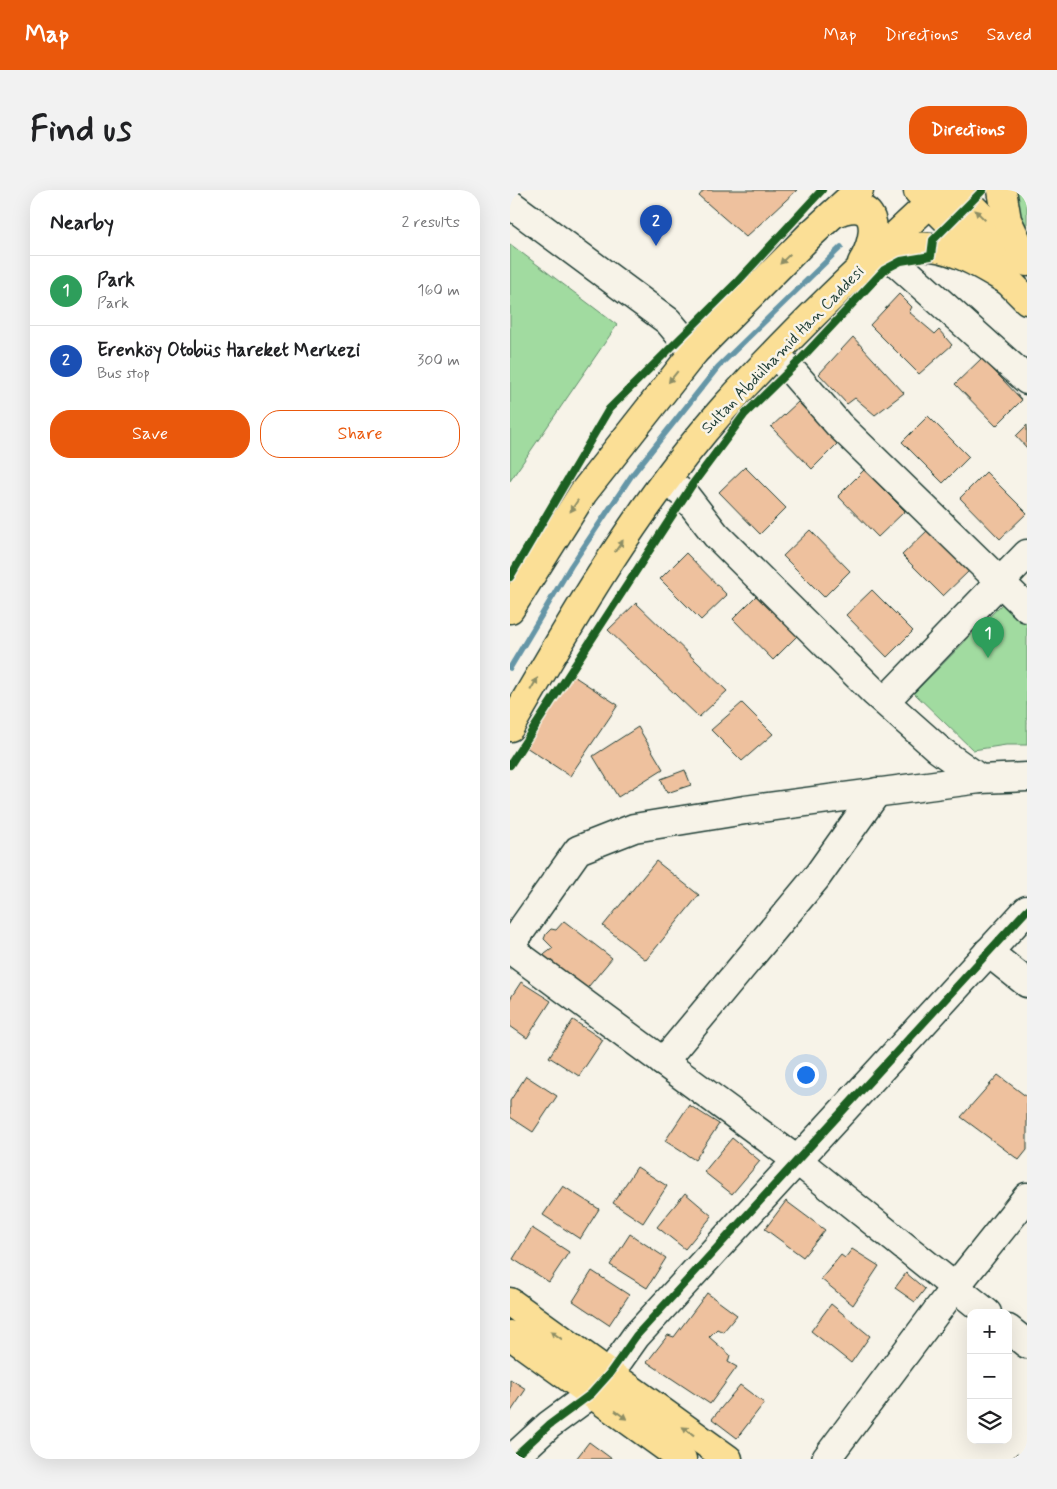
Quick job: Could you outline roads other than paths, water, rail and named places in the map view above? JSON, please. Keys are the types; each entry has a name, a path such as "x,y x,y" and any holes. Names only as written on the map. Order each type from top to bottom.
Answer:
{"main road":[{"path":"510,610 583,493 606,460 694,352 809,236 833,202 859,190"},
{"path":"955,190 1021,267"},
{"path":"1002,190 1027,300"},
{"path":"930,194 1021,267"},
{"name":"Sultan Abdülhamid Han Caddesi","path":"510,727 604,567 666,481 724,408 930,194"},
{"path":"833,202 841,210 858,208 874,222 875,231 871,246 855,274"},
{"path":"855,274 889,256 915,247 937,248 962,256 1021,267"},
{"path":"510,1302 728,1459"},
{"path":"510,1335 682,1459"}],"street":[{"path":"510,204 668,321 694,352"},
{"path":"889,256 1027,380"},
{"path":"775,355 791,370 838,424 1027,608"},
{"path":"666,481 686,495 716,535 884,701 938,749 980,779"},
{"path":"884,701 1027,554"},
{"path":"982,1309 798,1161 510,948 578,850 634,828 745,810 877,792 980,779 1027,777"},
{"path":"663,1062 816,878 877,792"},
{"path":"512,1459 549,1425 591,1394 609,1374 636,1336 1027,910"},
{"path":"988,952 1027,983"},
{"path":"826,1459 955,1287 1027,1197"},
{"path":"1012,1332 1027,1344"}],"waterway":[{"path":"510,668 571,566 632,475 718,367 841,247"}],"place":[{"name":"Erenköy Otobüs Hareket Merkezi","path":"656,246"},
{"name":"Park","path":"988,658"}]}
